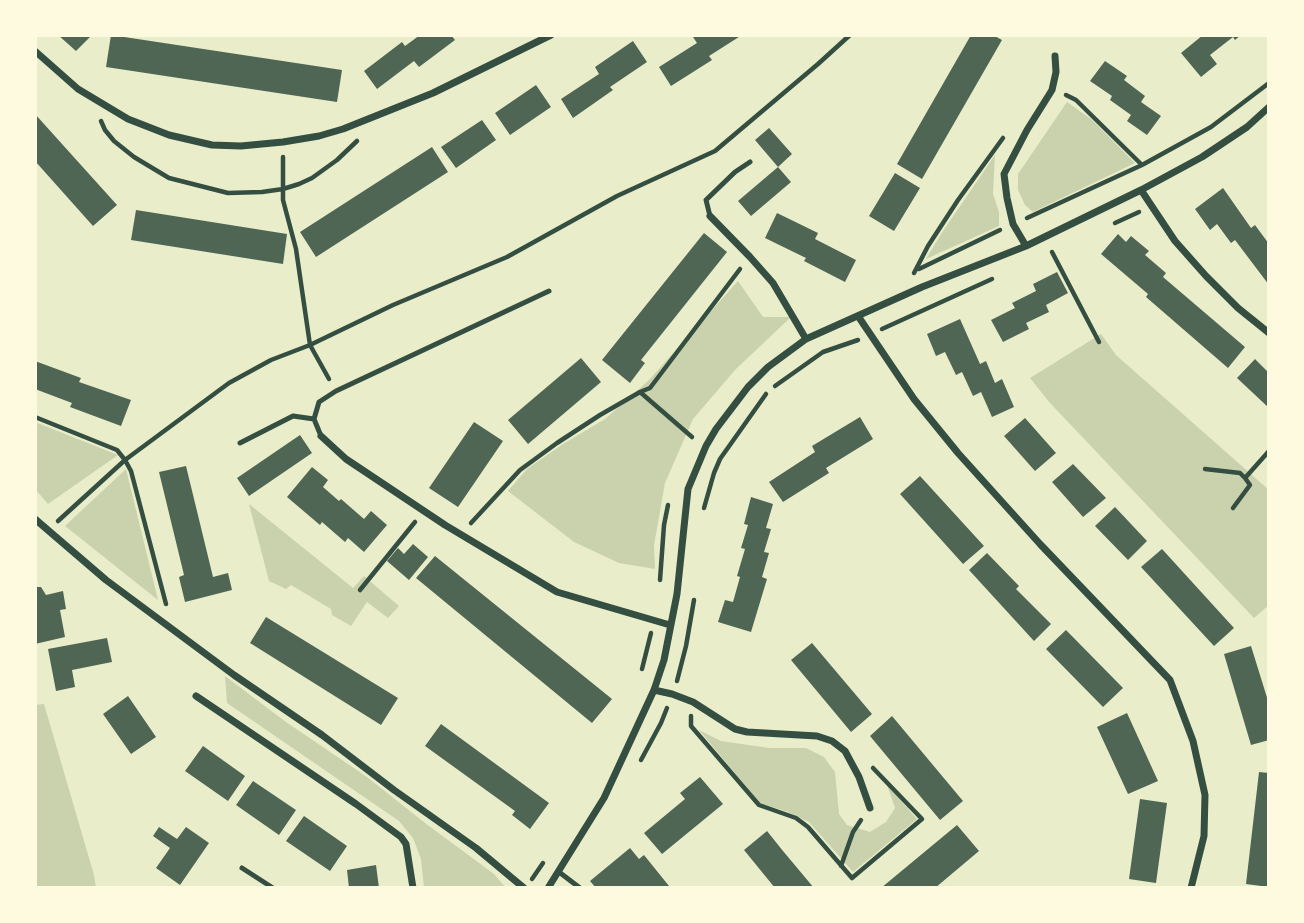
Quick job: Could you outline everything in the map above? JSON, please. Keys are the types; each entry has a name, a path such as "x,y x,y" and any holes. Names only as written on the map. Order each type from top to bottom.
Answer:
{"street":[{"path":"35,51 78,89 128,120 169,135 212,145 241,146 319,136 374,118 433,93 551,35"},
{"path":"1026,246 1013,224 1004,174 1052,90 1056,72 1055,56"},
{"path":"548,888 604,798 654,690 664,660 677,594 688,489 716,429 748,387 768,367 806,339 922,287 1026,246 1141,190 1202,158 1247,127 1269,107"},
{"path":"1141,190 1175,241 1206,276 1238,308 1269,333"},
{"path":"710,216 773,283 806,339"},
{"path":"858,316 914,398 958,453 1040,544 1170,680 1192,741 1205,795 1204,836 1191,888"},
{"path":"321,436 346,459 461,534 557,592 670,625"},
{"path":"35,519 106,580 476,848 525,888"},
{"path":"654,690 693,702 734,729 817,736 832,741 845,751 859,777 870,808"},
{"path":"196,696 401,837 406,844 414,888"}],"lane":[{"path":"710,216 706,200 735,172 750,162"},
{"path":"321,436 314,419 318,402 548,291"},
{"path":"240,443 293,416 314,419"},
{"path":"242,868 273,888"},
{"path":"559,872 580,888"}],"path":[{"path":"47,531 125,460 229,383 271,360 506,257 617,196 715,151 850,35"},
{"path":"913,272 1154,159 1211,127 1269,83"},
{"path":"97,101 105,130 134,157 170,178 228,193 283,189 312,178 361,138 374,118"},
{"path":"283,142 283,200 296,249 310,345 337,391"},
{"path":"1112,224 1151,207"},
{"path":"1062,247 1052,252 1099,342"},
{"path":"461,534 520,470 600,415 650,388 750,257"},
{"path":"704,509 720,459 770,390 784,378 824,352 870,335 1003,274"},
{"path":"640,392 692,437"},
{"path":"35,417 117,450 125,460 131,471 166,604 175,610"},
{"path":"688,447 699,427"},
{"path":"1245,478 1269,452"},
{"path":"1205,468 1240,473 1250,485 1233,508"},
{"path":"660,591 664,525 669,502"},
{"path":"360,590 424,510"},
{"path":"636,769 661,723 680,674 694,600"},
{"path":"638,681 653,621"},
{"path":"693,702 691,726 759,805 796,818 808,827 852,878 922,819 872,767 851,762"},
{"path":"841,866 853,832 870,808"},
{"path":"525,888 547,856"}],"green space":[{"path":"1067,102 1091,119 1135,163 1033,212 1025,205 1018,190 1018,174"},
{"path":"995,155 993,194 999,212 999,226 926,259 941,234"},
{"path":"738,281 763,317 791,317 736,369 693,419 665,483 654,545 655,569 619,563 574,542 508,491 527,469 605,419 648,381"},
{"path":"1101,334 1116,355 1269,490 1269,605 1254,618 1050,403 1030,378"},
{"path":"35,422 118,455 48,504 35,489"},
{"path":"126,469 158,600 65,526"},
{"path":"249,504 353,588 364,576 399,606 388,618 367,602 351,626 332,615 331,609 291,585 286,589 269,581"},
{"path":"225,676 286,722 367,777 494,874 506,888 424,888 421,859 413,838 399,821 227,703"},
{"path":"44,704 96,888 36,888 35,705"},
{"path":"699,730 721,741 769,748 806,748 824,757 835,772 839,814 847,825 870,832 886,822 895,808 887,785 917,819 853,872 809,822 760,803"}],"building":[{"path":"58,35 92,35 76,51"},
{"path":"111,35 342,70 337,102 106,67"},
{"path":"420,35 451,35 455,40 419,67 414,61 377,89 364,71 402,42 405,46"},
{"path":"742,35 709,56 712,60 671,86 659,67 697,43 693,37"},
{"path":"971,35 993,35 1002,40 922,179 897,164"},
{"path":"1203,35 1241,35 1235,40 1233,37 1210,55 1217,64 1201,77 1181,53"},
{"path":"633,41 647,62 610,87 613,90 573,118 561,99 599,74 595,67"},
{"path":"1105,61 1127,76 1124,80 1145,96 1141,102 1161,116 1147,135 1127,121 1131,115 1110,100 1112,96 1090,81"},
{"path":"536,85 551,107 510,135 495,113"},
{"path":"35,114 117,205 93,226 35,161"},
{"path":"482,120 496,140 456,168 441,147"},
{"path":"769,128 792,154 778,167 755,140"},
{"path":"432,147 448,172 316,257 300,232"},
{"path":"778,167 791,182 751,216 738,201"},
{"path":"895,173 920,188 894,231 869,216"},
{"path":"1223,188 1251,228 1255,225 1269,244 1269,285 1235,240 1231,243 1217,224 1210,230 1195,209"},
{"path":"136,210 287,234 283,264 131,240"},
{"path":"777,213 818,233 815,239 856,260 845,282 804,261 806,258 765,238"},
{"path":"704,233 727,252 641,360 645,363 630,383 602,360"},
{"path":"1118,234 1126,242 1131,236 1149,251 1145,255 1166,273 1163,277 1245,347 1228,368 1101,254"},
{"path":"1057,272 1068,293 1046,305 1049,312 1026,323 1029,329 1003,342 991,320 1015,308 1012,303 1036,291 1033,284"},
{"path":"960,319 980,364 986,361 995,383 1002,379 1014,407 992,417 981,392 973,396 962,372 956,375 945,352 936,356 927,334"},
{"path":"581,358 601,382 528,444 508,420"},
{"path":"1255,359 1269,373 1269,408 1237,378"},
{"path":"35,361 81,378 79,382 131,400 121,426 70,407 72,403 35,389"},
{"path":"860,417 873,439 826,468 829,473 783,502 769,482 815,452 812,446"},
{"path":"1025,418 1056,453 1035,471 1004,436"},
{"path":"474,422 503,441 458,507 429,488"},
{"path":"300,435 312,453 249,496 237,478"},
{"path":"1073,464 1106,498 1083,517 1052,482"},
{"path":"186,466 213,577 228,573 232,590 185,602 179,577 184,575 159,472"},
{"path":"312,467 328,480 323,487 339,501 341,499 364,519 371,511 387,525 364,552 348,538 345,542 322,522 320,525 287,497"},
{"path":"920,476 984,546 963,564 900,494"},
{"path":"751,497 773,504 766,528 771,529 764,552 769,553 762,577 767,579 751,632 718,622 725,600 733,602 740,577 737,576 745,549 741,548 748,525 744,524"},
{"path":"1115,507 1147,541 1128,560 1095,526"},
{"path":"413,544 428,557 409,580 387,561 398,548 404,554"},
{"path":"1162,549 1234,628 1214,646 1141,567"},
{"path":"987,553 1019,586 1016,589 1051,624 1034,641 969,570"},
{"path":"435,556 612,699 592,723 416,578"},
{"path":"35,587 41,587 46,595 63,591 66,609 60,610 65,637 35,644"},
{"path":"266,617 398,698 381,725 250,643"},
{"path":"1066,630 1123,688 1103,707 1046,649"},
{"path":"107,638 112,662 72,670 75,687 56,691 48,649"},
{"path":"812,643 872,714 851,732 791,660"},
{"path":"1251,646 1269,704 1269,740 1251,745 1224,654"},
{"path":"128,696 156,737 131,754 103,714"},
{"path":"1127,713 1158,781 1128,794 1097,727"},
{"path":"892,716 963,801 940,820 870,736"},
{"path":"441,724 549,803 530,829 512,815 515,811 425,746"},
{"path":"203,746 245,776 228,801 185,771"},
{"path":"1259,772 1269,773 1269,887 1246,884"},
{"path":"700,777 723,804 662,854 644,833 685,799 680,793"},
{"path":"253,781 296,810 279,835 236,805"},
{"path":"1140,799 1167,803 1156,883 1129,879"},
{"path":"304,816 347,846 330,871 286,841"},
{"path":"957,825 979,851 935,888 881,888"},
{"path":"159,827 177,839 186,827 209,843 180,885 156,868 170,848 153,836"},
{"path":"767,831 814,888 775,888 744,850"},
{"path":"630,848 639,859 644,855 669,886 667,888 596,888 590,881"},
{"path":"376,865 379,888 349,888 347,870"}]}
